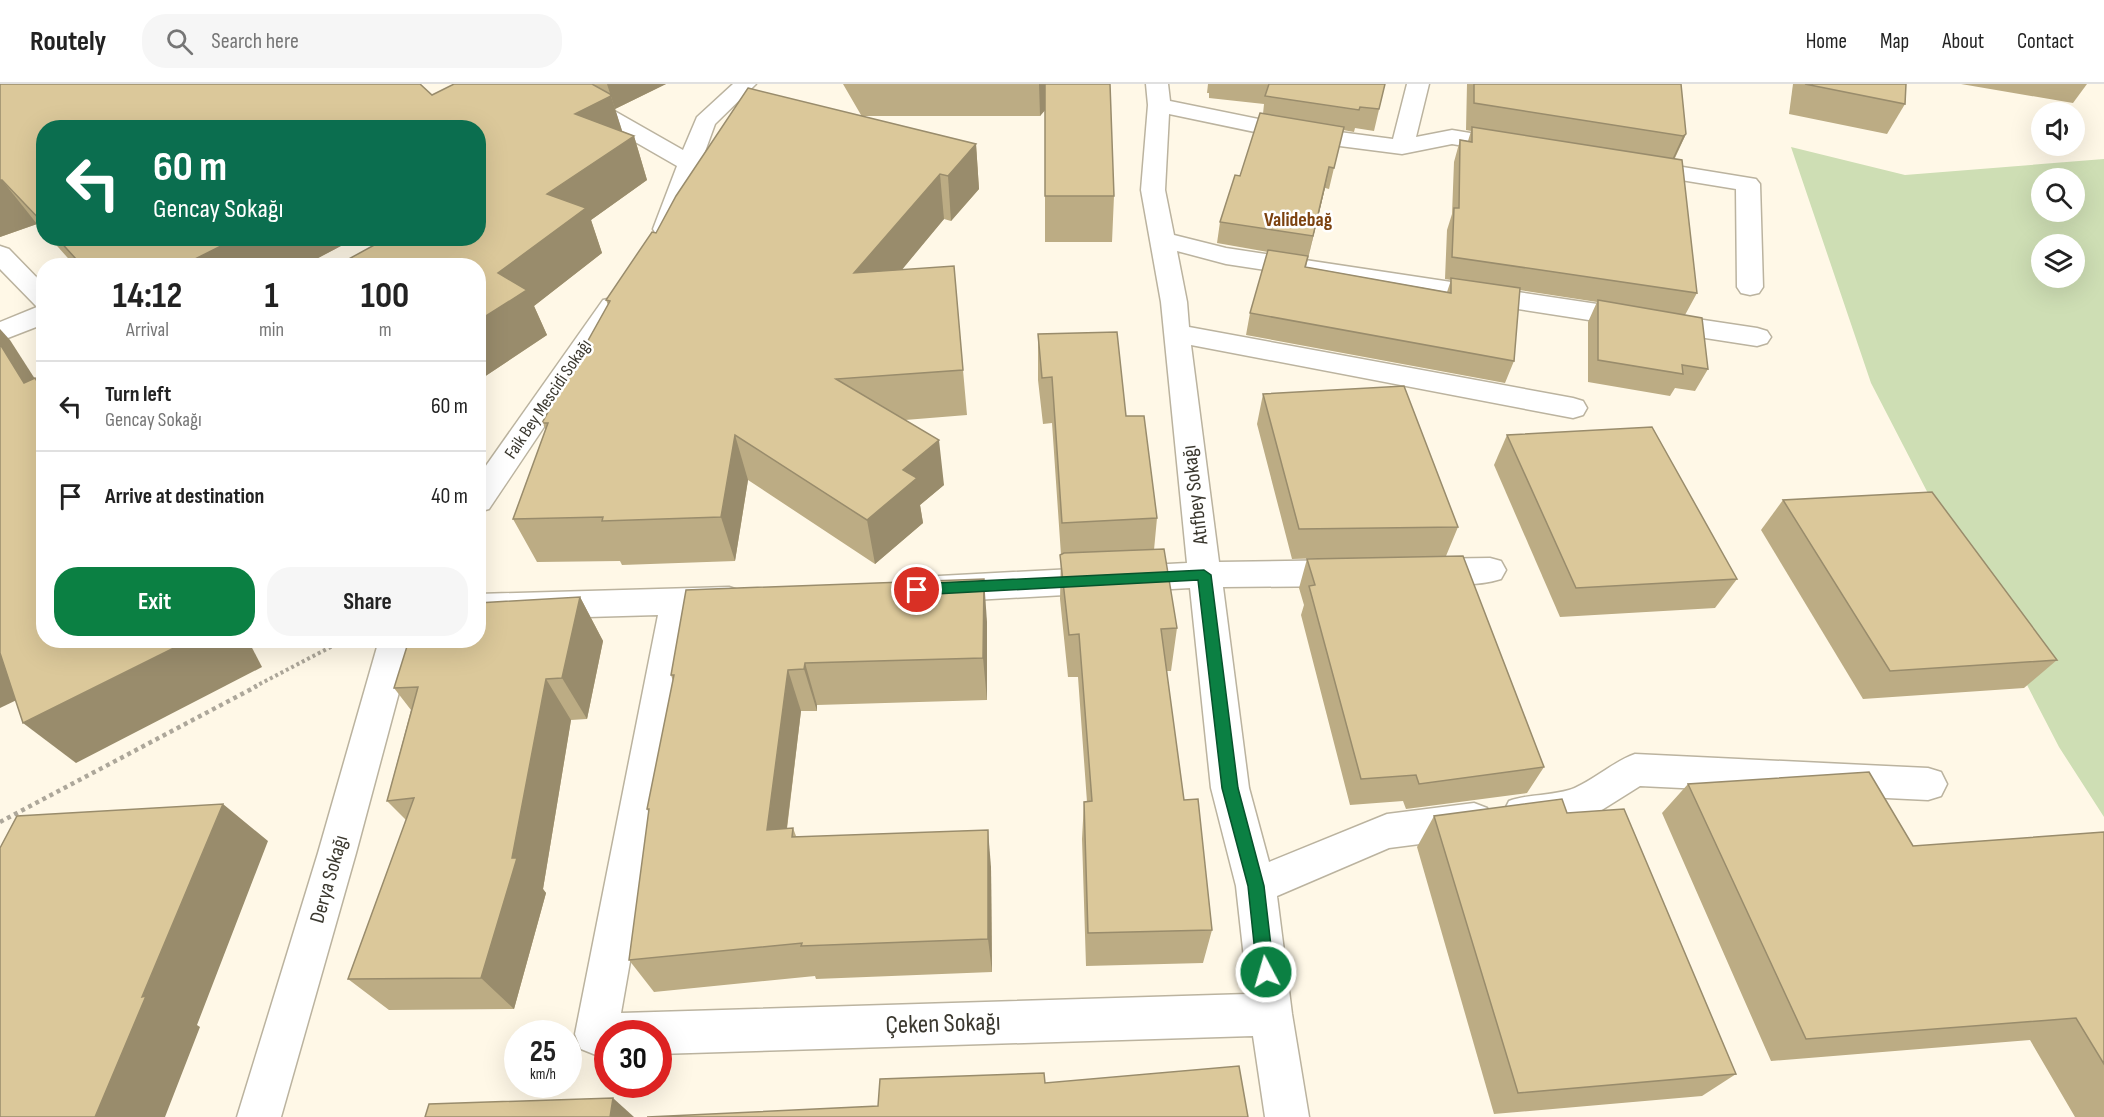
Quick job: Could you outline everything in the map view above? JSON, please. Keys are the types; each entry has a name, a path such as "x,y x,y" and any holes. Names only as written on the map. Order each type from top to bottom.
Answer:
{"street":[{"path":"551,84 690,164"},
{"path":"648,252 668,224 705,122 745,84"},
{"path":"1402,147 1418,84"},
{"path":"1158,94 1293,132 1402,147 1452,137 1535,150"},
{"name":"Atıfbey Sokağı","path":"1158,94 1153,190 1174,302 1230,788 1256,886 1270,1014 1287,1117"},
{"path":"1618,163 1748,184 1750,287"},
{"path":"1163,240 1227,256 1757,337"},
{"path":"0,254 36,292"},
{"name":"Faik Bey Mescidi Sokağı","path":"486,489 629,281"},
{"path":"0,332 36,317"},
{"path":"1176,333 1573,408"},
{"path":"905,590 1204,575 1490,570"},
{"path":"486,607 761,598"},
{"path":"599,1020 677,602"},
{"name":"Derya Sokağı","path":"260,1117 394,648"},
{"path":"1256,886 1387,831 1576,806 1635,770 1928,784"},
{"name":"Çeken Sokağı","path":"672,1032 1270,1014"}],"path":[{"path":"0,822 329,648"}],"green space":[{"path":"1791,147 1905,175 2104,159 2104,817 2059,747 1871,383"}],"building":[{"path":"0,84 420,84 432,95 454,84 592,84 611,96 575,114 634,136 547,194 586,208 498,273 527,290 486,316 486,258 351,258 372,246 486,246 486,120 36,120 36,216 0,180"},
{"path":"1045,84 1110,84 1114,196 1045,196"},
{"path":"1269,84 1385,84 1379,109 1360,107 1359,110 1265,96"},
{"path":"1474,84 1681,84 1686,134 1683,136 1474,103"},
{"path":"1805,84 1906,84 1905,104"},
{"path":"748,88 976,144 948,176 940,174 854,273 954,266 963,370 836,379 939,440 903,470 917,478 867,520 735,435 721,517 602,521 603,517 513,519 548,423 542,423 610,301 606,300 652,232 656,233 676,196"},
{"path":"1260,113 1344,127 1334,168 1329,167 1313,236 1220,222 1235,175 1240,176"},
{"path":"1472,127 1682,160 1697,293 1452,257 1454,208 1459,208 1460,140 1472,142"},
{"path":"64,246 221,246 197,258 76,258"},
{"path":"1268,250 1308,256 1305,267 1451,293 1451,278 1520,288 1514,361 1250,313"},
{"path":"1598,300 1702,318 1708,369 1682,365 1683,374 1598,360"},
{"path":"1117,332 1126,416 1144,416 1157,518 1062,523 1052,377 1042,378 1038,334"},
{"path":"0,344 24,383 36,380 36,648 174,648 23,723 0,653"},
{"path":"1404,386 1458,527 1299,529 1263,394"},
{"path":"1652,427 1737,579 1576,588 1507,435"},
{"path":"1932,492 2057,660 1890,671 1783,500"},
{"path":"1164,549 1177,628 1161,629 1184,800 1198,799 1212,930 1088,933 1084,802 1092,801 1079,634 1069,635 1060,555"},
{"path":"1463,556 1544,767 1419,784 1416,775 1361,779 1309,586 1315,585 1307,559"},
{"path":"984,579 983,658 805,663 804,669 788,670 767,830 793,828 792,837 988,830 988,939 801,946 802,943 629,960 649,809 647,809 674,675 671,675 686,590"},
{"path":"580,597 562,678 546,679 512,858 517,858 481,978 348,979 414,798 387,801 418,687 394,688 406,648 486,648 486,603"},
{"path":"1869,772 1913,846 2104,832 2104,1064 2076,1018 1806,1039 1688,784"},
{"path":"1562,799 1567,813 1624,809 1736,1074 1518,1093 1434,816"},
{"path":"223,804 142,997 146,996 95,1117 0,1117 0,848 17,816"},
{"path":"1239,1066 1248,1117 647,1117 878,1106 880,1079 1044,1073 1045,1083"},
{"path":"613,1098 610,1117 425,1117 429,1104"}],"district":[{"name":"Validebağ","path":"1298,220"}],"route":[{"path":"917,590 1204,575 1230,788 1256,886 1266,972"}]}
